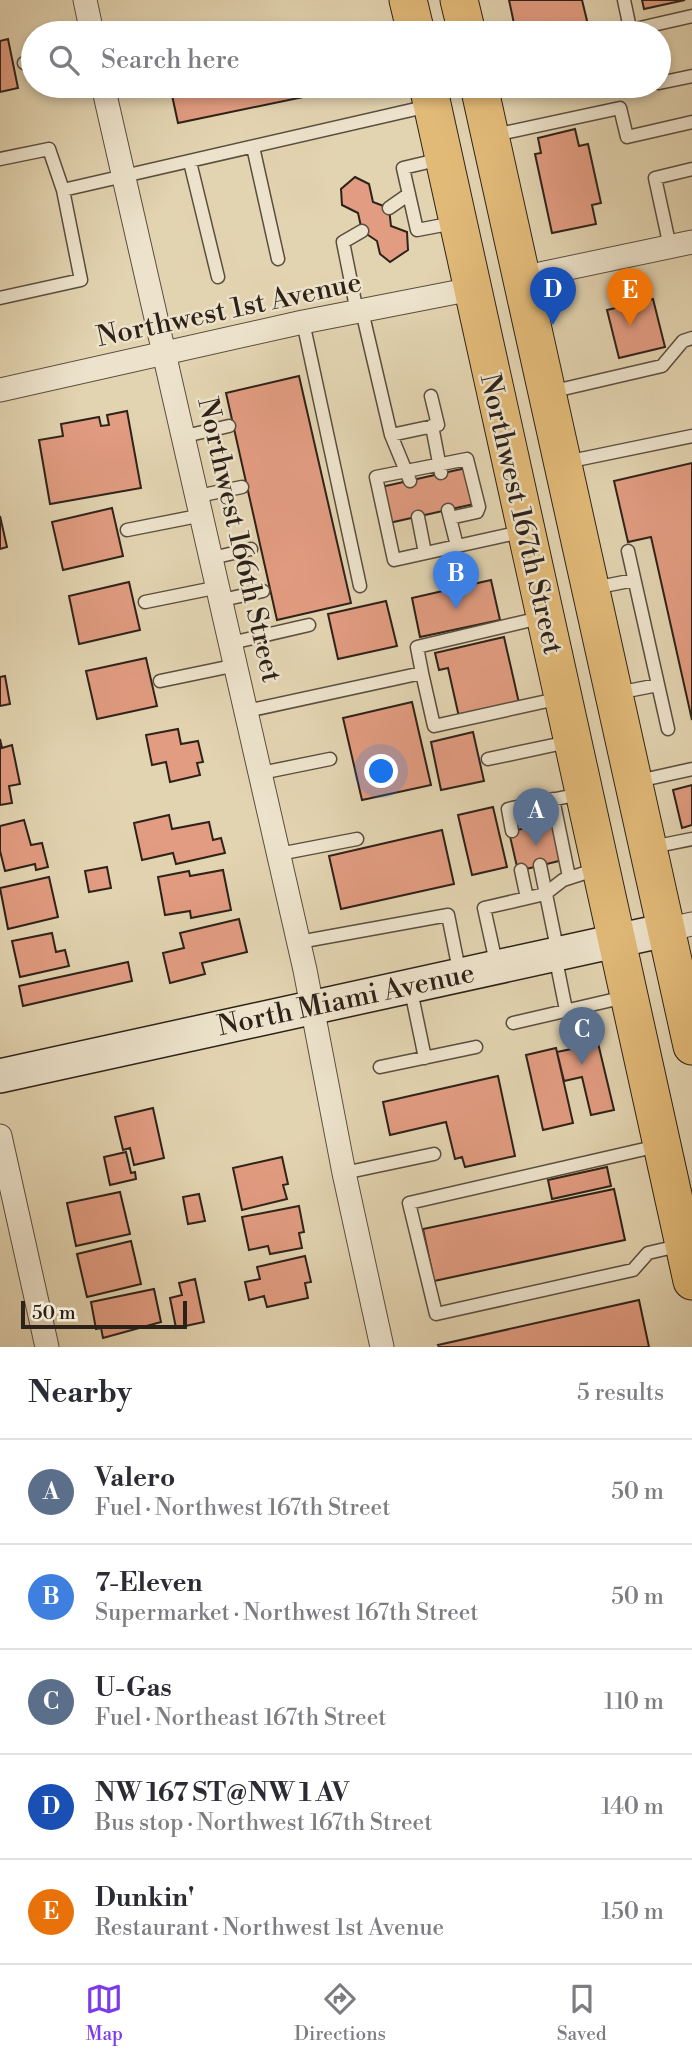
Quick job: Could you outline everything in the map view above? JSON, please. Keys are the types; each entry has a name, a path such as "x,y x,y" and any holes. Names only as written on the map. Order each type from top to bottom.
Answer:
{"main road":[{"path":"408,0 413,21"},
{"path":"459,0 464,21"},
{"name":"Northwest 167th Street","path":"431,98 572,741 568,796 585,873 617,941 692,1281"},
{"name":"Northwest 167th Street","path":"482,98 648,847 679,927 692,1046"},
{"path":"472,289 505,314 538,352"}],"street":[{"path":"85,0 89,21"},
{"name":"Northwest 166th Street","path":"106,98 299,942 344,1173 383,1347"},
{"path":"521,278 681,244"},
{"name":"Northwest 1st Avenue","path":"0,390 303,322 472,289"},
{"name":"North Miami Avenue","path":"0,1076 679,927"},
{"path":"0,1136 47,1347"}],"lane":[{"path":"624,0 629,21"},
{"path":"671,21 692,16"},
{"path":"671,80 692,76"},
{"path":"63,190 253,147 420,98"},
{"path":"490,136 620,108 627,136 692,122"},
{"path":"253,147 278,260"},
{"path":"0,159 50,149 63,190 80,280 0,298"},
{"path":"444,158 403,167 417,230 458,223"},
{"path":"190,162 218,277"},
{"path":"681,244 654,178 692,169"},
{"path":"389,208 410,194"},
{"path":"362,231 343,242 391,435 407,476"},
{"path":"303,322 360,586"},
{"path":"547,393 662,366 682,341 692,338"},
{"path":"391,435 438,425 431,396"},
{"path":"185,436 229,426"},
{"path":"432,426 440,469"},
{"path":"562,463 692,436"},
{"path":"457,546 449,514 477,512 479,507 467,459 440,469 407,476 376,477 394,560 457,546 525,530"},
{"path":"127,530 200,505 242,486"},
{"path":"418,517 425,553"},
{"path":"212,558 251,548"},
{"path":"628,551 668,729"},
{"path":"590,589 634,580"},
{"path":"145,601 263,591"},
{"path":"544,617 417,647 422,673 434,726 562,698"},
{"path":"160,681 309,625"},
{"path":"247,711 422,673"},
{"path":"614,694 658,685"},
{"path":"488,759 572,741"},
{"path":"261,773 330,759"},
{"path":"633,782 692,769"},
{"path":"512,831 508,809 568,796"},
{"path":"529,805 533,825"},
{"path":"279,854 357,839"},
{"path":"648,847 692,839"},
{"path":"540,865 566,1010"},
{"path":"521,870 527,898"},
{"path":"497,967 484,908 545,894 585,873"},
{"path":"299,942 448,915 460,975"},
{"path":"410,986 425,1058"},
{"path":"513,1023 629,996"},
{"path":"380,1068 476,1047"},
{"path":"662,1145 409,1203 436,1314 633,1270 648,1253 684,1244"},
{"path":"344,1173 434,1154"}],"building":[{"path":"509,0 582,0 587,21 513,21"},
{"path":"642,0 685,0 644,9"},
{"path":"8,39 18,88 0,92 0,41"},
{"path":"173,98 298,98 178,123"},
{"path":"575,129 579,146 588,144 601,203 592,205 596,224 552,233 535,154 541,153 538,138"},
{"path":"355,177 369,184 373,202 389,208 391,226 407,232 408,250 390,262 380,254 377,241 362,231 358,213 342,205 341,189"},
{"path":"653,299 665,347 619,358 607,310"},
{"path":"299,376 351,603 277,620 226,393"},
{"path":"127,411 141,488 50,504 39,440 63,436 61,424 99,417 101,426 109,425 107,415"},
{"path":"692,463 692,720 651,537 628,542 614,481"},
{"path":"466,468 474,504 389,523 381,487"},
{"path":"112,508 123,556 63,570 52,522"},
{"path":"0,516 7,547 0,549"},
{"path":"491,580 500,620 420,637 412,598"},
{"path":"129,582 140,630 79,644 69,596"},
{"path":"386,601 397,646 338,659 328,614"},
{"path":"504,637 519,703 459,717 448,668 439,670 435,653"},
{"path":"146,658 157,706 97,719 86,671"},
{"path":"5,676 10,704 0,706 0,677"},
{"path":"412,702 431,785 362,800 343,718"},
{"path":"178,729 181,744 198,741 203,762 197,763 200,775 170,782 166,762 152,765 146,735"},
{"path":"473,732 484,781 441,790 431,742"},
{"path":"0,739 2,748 12,745 20,784 9,786 12,803 0,805"},
{"path":"692,785 692,825 682,828 673,790"},
{"path":"493,807 507,867 472,875 458,815"},
{"path":"169,815 172,829 209,822 213,840 221,838 225,853 176,864 173,853 142,860 134,823"},
{"path":"24,820 31,845 42,843 48,867 36,870 35,864 5,871 0,851 0,826"},
{"path":"553,821 563,860 518,871 509,832"},
{"path":"442,830 454,884 341,909 329,856"},
{"path":"107,867 111,888 89,892 85,871"},
{"path":"223,870 231,910 191,918 190,911 165,915 158,877 189,871 190,876"},
{"path":"49,877 58,917 8,929 0,888"},
{"path":"239,919 247,952 202,963 205,974 170,983 163,953 184,948 180,933"},
{"path":"52,933 56,952 65,950 69,966 20,977 12,941"},
{"path":"128,962 132,981 23,1006 19,986"},
{"path":"592,1018 614,1110 591,1115 582,1077 564,1081 557,1052 576,1048 570,1023"},
{"path":"556,1048 573,1123 543,1130 526,1055"},
{"path":"498,1076 515,1156 465,1167 462,1157 455,1159 446,1122 390,1135 383,1102"},
{"path":"153,1108 164,1158 134,1165 130,1148 123,1150 115,1117"},
{"path":"126,1152 131,1173 135,1172 136,1179 110,1185 104,1157"},
{"path":"282,1157 288,1184 283,1185 287,1199 242,1210 233,1168"},
{"path":"607,1167 611,1186 552,1199 548,1180"},
{"path":"614,1189 625,1240 434,1281 423,1229"},
{"path":"120,1192 130,1234 76,1246 67,1203"},
{"path":"199,1194 205,1221 188,1224 183,1197"},
{"path":"299,1206 304,1232 299,1233 302,1248 270,1254 268,1246 249,1250 242,1217"},
{"path":"131,1241 141,1284 87,1297 77,1254"},
{"path":"305,1256 311,1282 305,1283 308,1298 267,1307 264,1296 249,1300 245,1282 260,1279 257,1267"},
{"path":"195,1279 204,1322 176,1328 170,1298 182,1295 179,1283"},
{"path":"154,1289 161,1322 103,1338 101,1328 96,1329 91,1302"},
{"path":"639,1300 649,1347 438,1345"}],"place":[{"name":"NW 167 ST@NW 1 AV","path":"553,325"},
{"name":"Dunkin'","path":"630,326"},
{"name":"7-Eleven","path":"456,609"},
{"name":"Valero","path":"536,846"},
{"name":"U-Gas","path":"582,1065"}]}
